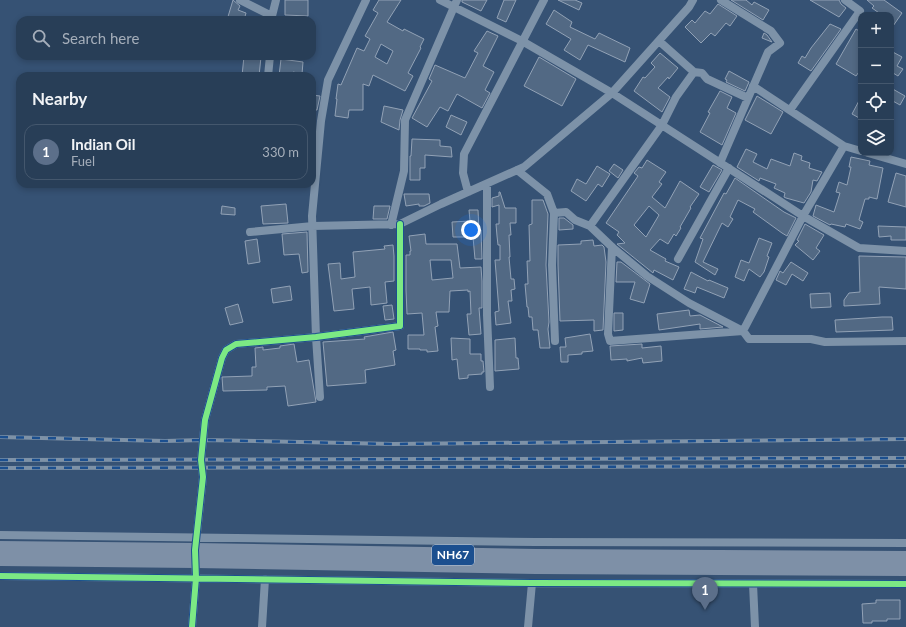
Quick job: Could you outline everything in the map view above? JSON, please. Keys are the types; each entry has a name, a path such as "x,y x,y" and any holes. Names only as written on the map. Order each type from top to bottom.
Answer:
{"highway":[{"name":"NH67","path":"0,548 195,549 544,556 906,558"},
{"name":"NH67","path":"0,559 195,549 536,567 906,568"}],"street":[{"path":"240,0 268,16"},
{"path":"272,16 276,0"},
{"path":"316,174 321,121 328,80 366,0"},
{"path":"440,0 455,3 612,93 803,216 860,248 906,251"},
{"path":"468,192 463,173 464,154 544,0"},
{"path":"250,232 313,226 391,226 400,224 524,167 612,93 689,7 693,0"},
{"path":"720,163 768,52 780,43 771,31 721,0"},
{"path":"790,110 860,11 845,0"},
{"path":"391,226 404,172 405,120 455,3"},
{"path":"659,41 694,72 702,74 707,79 748,98"},
{"path":"268,72 270,60"},
{"path":"590,226 662,126 676,97 694,72"},
{"path":"753,86 844,146 858,150"},
{"path":"743,331 803,216 844,146"},
{"path":"878,156 906,164"},
{"path":"678,259 729,168"},
{"path":"517,170 547,194 554,213 552,265 555,341"},
{"path":"487,184 487,315 490,387"},
{"path":"315,188 312,216 316,337 320,397"},
{"path":"554,213 566,212 575,220 590,226 612,247 647,276 689,303 743,331 749,339 811,339 825,342 906,341"},
{"path":"192,627 196,578 195,549 203,478 202,460 205,420 222,358 226,350 236,344 316,337 400,326 400,224"},
{"path":"612,247 608,334 610,341 743,331"},
{"path":"0,535 195,549 575,542 906,543"},
{"path":"0,576 532,583 906,584"},
{"path":"262,627 265,579"},
{"path":"528,627 532,583"},
{"path":"753,584 755,627"}],"building":[{"path":"233,0 240,6 238,10 246,13 245,16 228,16"},
{"path":"285,0 308,0 308,16 285,15"},
{"path":"379,0 401,0 387,22 403,31 404,29 424,39 408,73 413,76 405,91 373,75 369,86 363,84 363,110 349,110 348,118 335,116 338,84 341,85 357,48 364,51 370,39 365,36 378,13 373,10","holes":["381,44 393,51 387,64 375,57"]},
{"path":"462,0 487,0 481,11 462,2"},
{"path":"504,0 516,0 506,22 497,18"},
{"path":"558,0 575,0 582,3 579,10"},
{"path":"731,0 746,0 752,5 754,2 769,10 763,20"},
{"path":"810,0 839,0 846,8 839,17"},
{"path":"867,0 884,0 902,13 894,25 894,12 878,12 872,8 874,6"},
{"path":"718,4 737,16 730,26 726,23 715,36 711,33 701,43 685,27 692,20 695,23 705,11 710,14"},
{"path":"554,10 572,22 570,27 595,39 599,33 630,48 625,62 588,45 580,60 564,50 571,39 546,24"},
{"path":"830,24 841,29 811,71 798,63 802,56 805,58"},
{"path":"856,29 858,30 858,73 856,76 836,64"},
{"path":"487,31 498,36 483,66 494,72 485,90 490,93 482,108 457,94 448,111 440,107 427,127 412,118 432,81 429,79 435,65 465,78 478,53 474,51"},
{"path":"764,33 767,35 772,42 762,38"},
{"path":"660,53 678,68 669,79 668,77 658,88 670,97 662,112 634,91 643,77 645,78 655,67 651,63"},
{"path":"894,53 902,57 897,66 903,69 898,76 894,74"},
{"path":"539,57 576,79 562,106 524,86"},
{"path":"244,60 261,60 259,72 242,72"},
{"path":"281,60 303,62 302,72 279,72"},
{"path":"729,71 749,82 745,91 726,82 727,80 725,79"},
{"path":"894,90 905,96 900,105 894,102"},
{"path":"720,91 732,97 727,108 736,113 722,145 700,132 710,113 708,112"},
{"path":"316,96 320,96 316,110"},
{"path":"757,96 783,112 771,134 745,120"},
{"path":"858,103 858,117 852,114"},
{"path":"384,106 403,110 399,130 381,122"},
{"path":"451,115 467,122 461,135 446,127"},
{"path":"412,139 440,140 440,146 451,147 452,157 425,155 425,168 420,168 420,180 410,180"},
{"path":"746,149 757,154 753,162 767,169 771,159 790,166 794,153 802,156 801,160 810,163 809,168 822,172 817,181 813,180 811,192 804,203 786,198 784,197 785,193 774,188 776,184 760,178 759,181 737,167"},
{"path":"851,157 870,161 869,165 883,168 877,199 869,197 869,199 865,199 859,220 863,222 860,229 846,224 845,227 830,225 813,216 816,205 834,212 840,193 836,192 839,182 847,185 851,167 849,167"},
{"path":"647,160 666,172 659,182 662,184 652,197 665,208 680,181 699,194 690,207 691,208 676,236 674,234 668,244 660,239 650,250 666,259 665,261 679,267 673,280 654,270 653,273 617,244 625,243 617,235 619,232 606,223 638,176 634,173 639,167 642,168","holes":["649,206 659,215 646,237 634,225"]},
{"path":"614,164 623,170 618,178 609,171"},
{"path":"713,165 722,170 709,192 700,187"},
{"path":"597,166 610,174 602,187 598,184 586,201 571,191 577,179 586,184"},
{"path":"896,173 906,176 906,207 888,202"},
{"path":"735,178 784,212 796,218 787,236 753,212 755,209 738,200 730,217 733,219 728,227 722,223 703,262 718,269 715,275 695,262 703,239 700,238 724,193 726,194"},
{"path":"499,192 505,208 516,208 516,223 510,223 511,235 509,235 511,279 514,279 515,289 511,290 512,301 508,301 511,323 496,325 495,312 499,311 495,260 500,260 500,245 498,245 496,224 499,224 499,205 492,207 492,198 499,196"},
{"path":"404,194 429,194 430,203 424,206 419,206 419,204 406,206"},
{"path":"532,200 543,200 548,214 546,265 550,348 540,348 538,330 533,330 532,317 529,317 527,307 525,284 528,284 527,261 530,261 529,225 532,224"},
{"path":"286,204 288,223 263,224 261,206"},
{"path":"222,206 235,208 235,215 221,214"},
{"path":"374,206 390,206 387,219 373,219"},
{"path":"469,210 478,210 479,230 481,230 482,259 475,259 473,237 453,237 452,222 470,221"},
{"path":"559,218 564,218 573,225 573,229 559,230"},
{"path":"805,224 824,235 816,248 820,251 813,260 795,245 799,241 797,240"},
{"path":"878,226 906,227 906,240 891,240 891,236 879,237"},
{"path":"307,232 308,272 302,273 299,254 284,255 282,234"},
{"path":"425,234 426,244 457,244 460,268 481,267 482,308 479,308 481,334 469,335 467,314 471,314 470,291 450,291 449,312 436,312 438,326 435,327 438,351 427,352 427,350 408,349 408,335 424,335 422,313 407,314 406,255 410,255 411,251 409,236","holes":["430,260 451,260 453,278 432,280"]},
{"path":"759,238 772,243 767,256 769,257 764,272 760,277 749,269 744,281 735,277 741,260 749,263"},
{"path":"257,239 260,262 248,264 245,241"},
{"path":"593,240 594,246 602,245 604,247 606,262 603,330 594,331 594,320 560,321 558,265 558,245 581,244 581,241"},
{"path":"393,245 394,281 385,282 387,303 371,305 370,287 352,289 354,309 334,311 328,264 340,263 341,279 355,277 353,252 385,249 384,246"},
{"path":"859,256 906,257 906,289 879,287 880,304 844,306 844,300 849,293 860,292"},
{"path":"617,262 621,262 650,284 644,303 630,299 635,282 616,282"},
{"path":"791,262 808,273 803,281 792,274 786,285 776,280 780,271 783,273"},
{"path":"691,272 708,281 709,280 728,288 724,298 697,287 695,293 684,289"},
{"path":"290,286 292,300 273,303 271,289"},
{"path":"830,293 831,307 811,308 810,294"},
{"path":"238,304 243,322 230,325 225,308"},
{"path":"392,305 394,319 385,320 383,306"},
{"path":"689,310 690,316 700,315 723,327 700,329 700,324 659,330 657,314"},
{"path":"614,313 623,313 623,330 614,331"},
{"path":"892,317 893,330 836,332 835,320"},
{"path":"393,332 396,350 393,351 395,365 365,370 366,383 327,386 323,342 365,339 364,337"},
{"path":"590,334 593,351 582,352 582,354 568,355 568,362 561,362 560,347 566,347 565,338"},
{"path":"451,338 470,339 470,354 481,354 484,372 482,372 482,374 468,375 468,378 459,379 457,359 452,360"},
{"path":"515,338 516,358 518,358 519,369 495,371 495,340"},
{"path":"294,344 297,362 309,360 316,402 288,406 285,386 267,387 267,390 223,391 222,377 252,376 252,367 256,367 255,348 263,347 263,350 280,348 280,346"},
{"path":"642,344 642,348 661,346 662,361 643,363 642,358 627,361 627,359 611,360 610,346"},
{"path":"876,600 900,600 900,619 887,619 887,621 872,621 872,623 863,623 862,604 876,603"}],"railway":[{"path":"0,437 393,444 906,439"},
{"path":"0,460 906,458"},
{"path":"0,468 906,466"}],"cycle path":[{"path":"192,627 196,578 195,550 203,477 201,460 205,420 222,358 226,350 236,344 316,337 400,326 400,224"},
{"path":"0,576 532,583 906,584"}],"place":[{"name":"Indian Oil","path":"705,610"}]}
